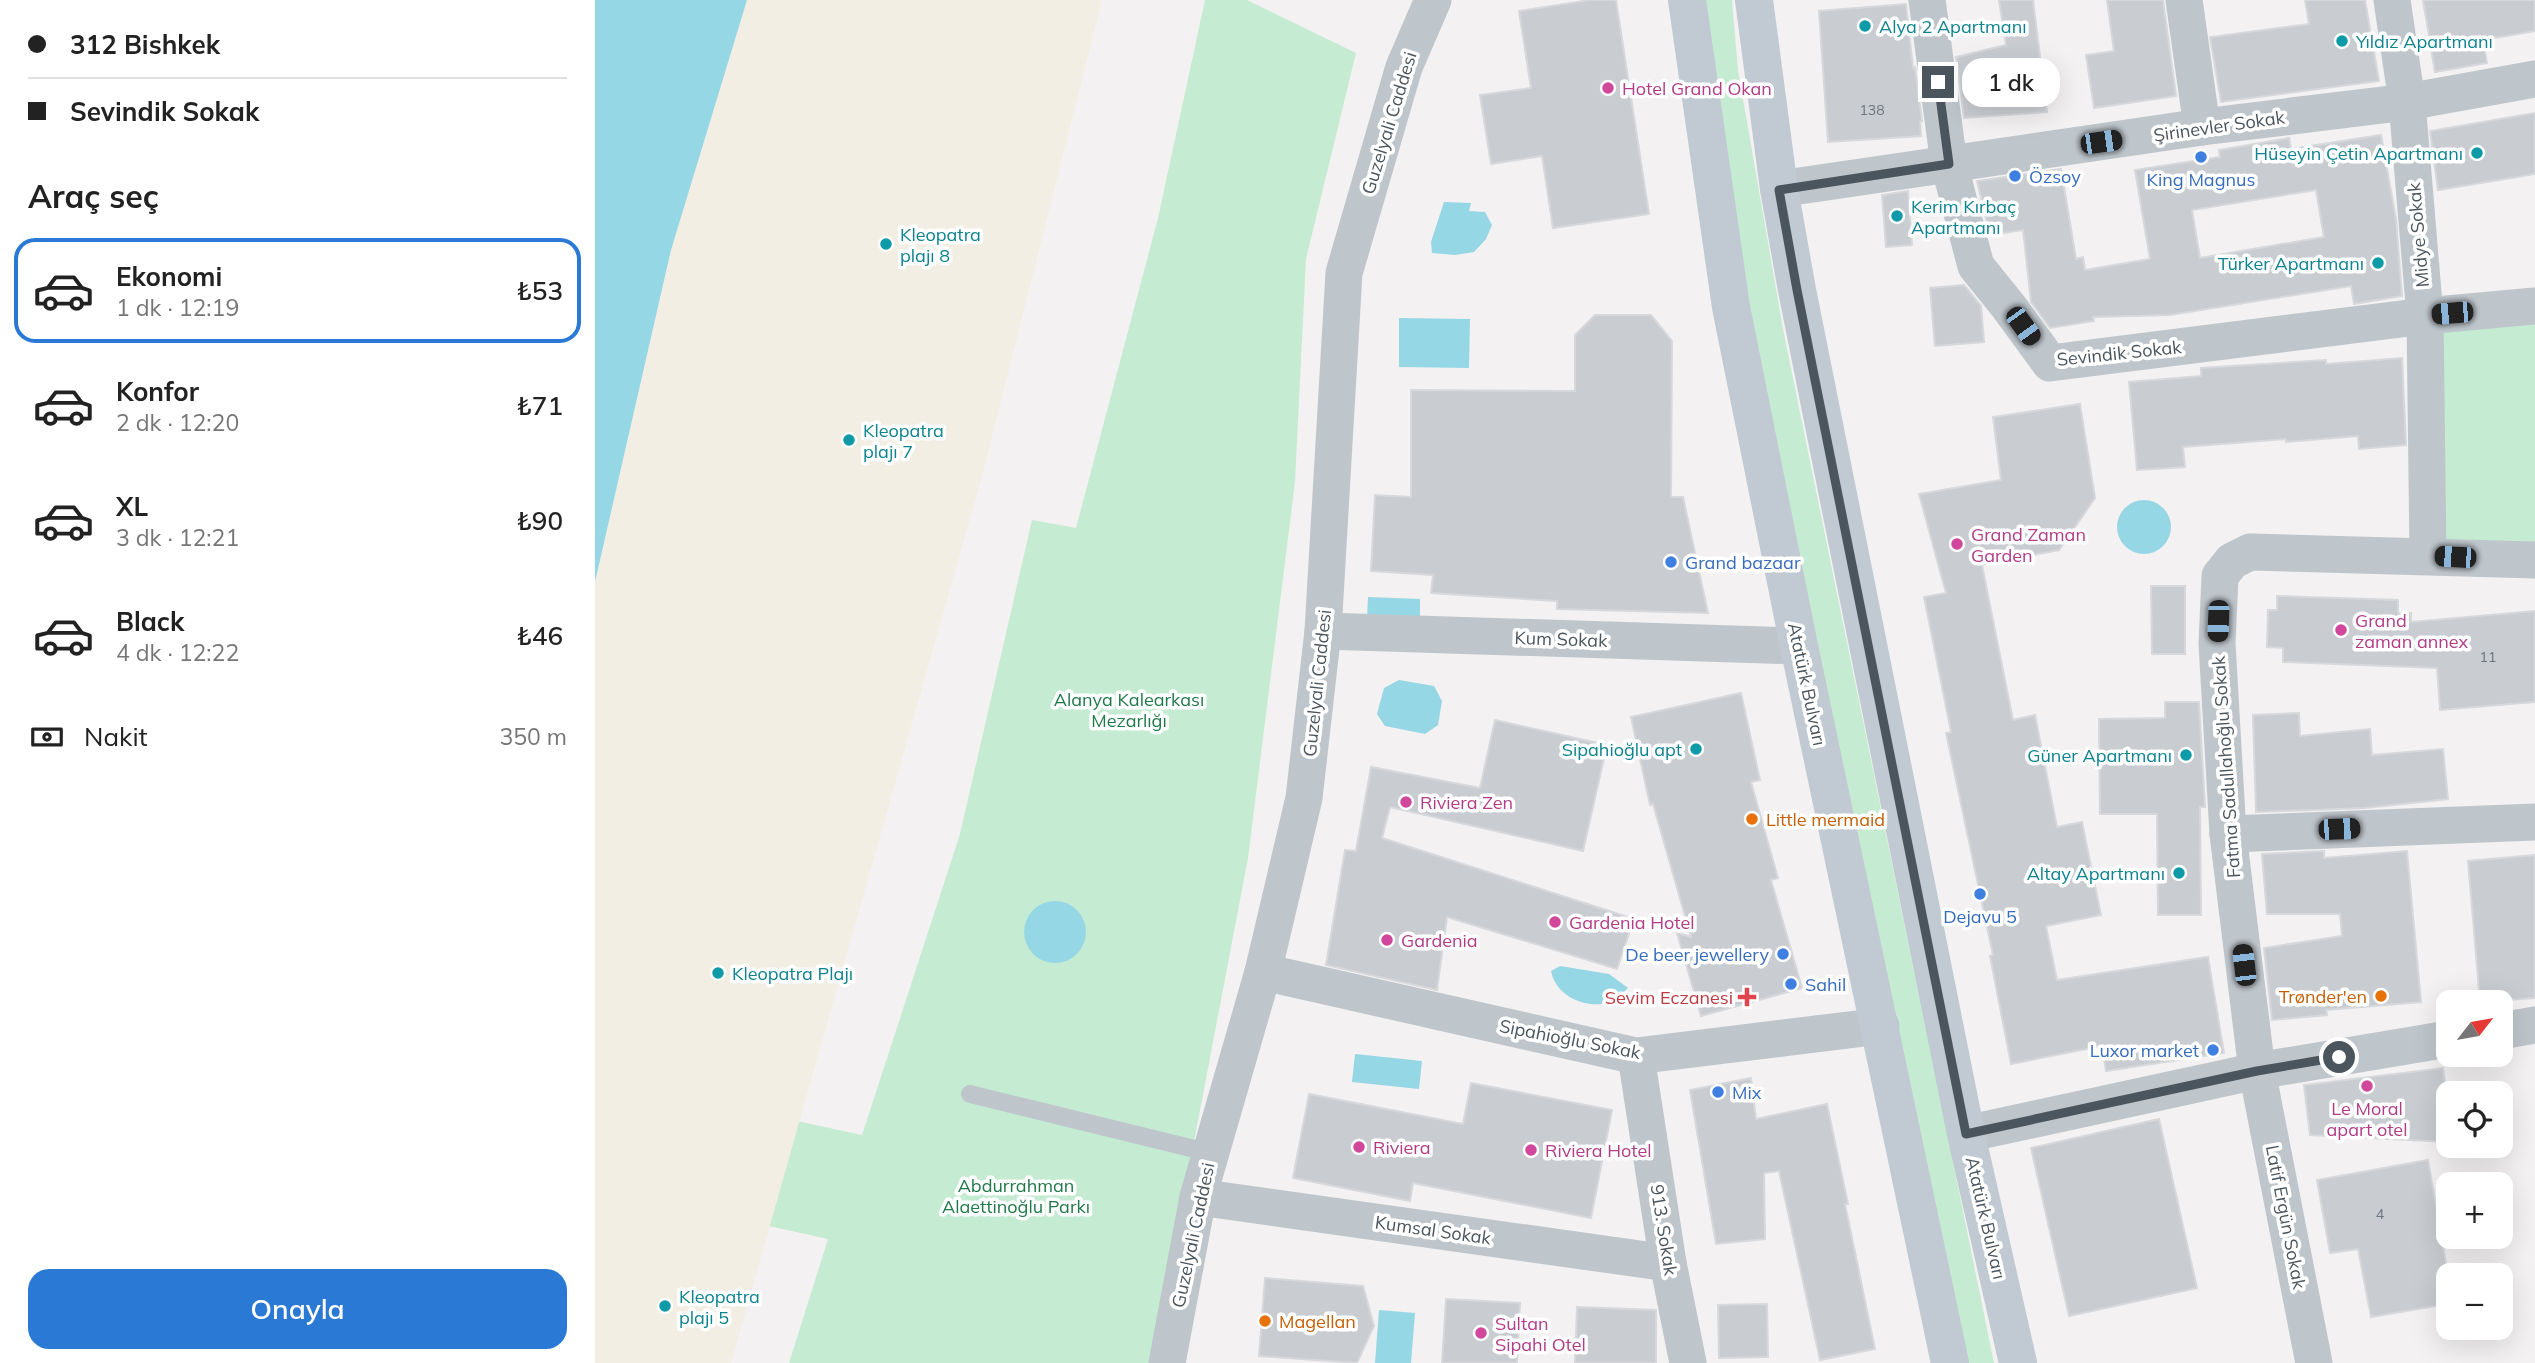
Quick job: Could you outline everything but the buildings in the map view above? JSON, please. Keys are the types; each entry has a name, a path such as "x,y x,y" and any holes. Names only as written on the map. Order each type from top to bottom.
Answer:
{"street":[{"name":"Guzelyali Caddesi","path":"1167,1363 1198,1198 1263,972 1304,798 1323,631 1344,273 1403,67 1433,0"},
{"name":"Atatürk Bulvarı","path":"1687,0 1731,307 1799,646 1950,1363"},
{"name":"Atatürk Bulvarı","path":"1755,0 1779,190 1797,290 1966,1134 2018,1363"},
{"name":"Sevindik Sokak","path":"1927,0 1949,164 1976,266 2050,363 2425,316 2535,306"},
{"path":"2184,0 2203,127"},
{"name":"Midye Sokak","path":"2392,0 2407,102 2425,316 2428,556"},
{"name":"Şirinevler Sokak","path":"1779,190 2203,127 2407,102 2535,79"},
{"name":"Fatma Sadullahoğlu Sokak","path":"2257,1071 2228,834 2217,643 2220,576 2225,568 2250,552 2535,560"},
{"name":"Kum Sokak","path":"1323,631 1799,646"},
{"path":"2228,834 2535,822"},
{"name":"Sipahioğlu Sokak","path":"1263,972 1636,1056 1881,1026"},
{"path":"2513,1029 2535,1025"},
{"path":"1966,1134 2257,1071 2436,1041"},
{"name":"913. Sokak","path":"1636,1056 1668,1263 1688,1363"},
{"name":"Latif Ergün Sokak","path":"2257,1071 2314,1363"},
{"name":"Kumsal Sokak","path":"1198,1198 1668,1263"}],"lane":[{"path":"971,1094 1210,1153"}],"green space":[{"path":"1205,0 1247,0 1356,53 1306,259 1295,482 1248,858 1152,1363 789,1363 828,1239 695,1210 717,1104 862,1135 960,834 1032,520 1076,528 1158,218"},
{"path":"1705,0 1732,0 1738,70 1783,329 1994,1363 1967,1363 1735,256"},
{"path":"2535,314 2535,553 2437,550 2434,324"}],"sand":[{"name":"Kleopatra Plajı","path":"747,0 1102,0 982,476 731,1363 595,1363 595,582 671,250"}],"water":[{"path":"595,0 747,0 671,250 595,582"},
{"path":"1444,202 1471,203 1469,211 1485,212 1492,225 1486,239 1474,252 1455,255 1432,253 1431,242"},
{"path":"1399,318 1470,319 1469,368 1399,367"},
{"path":"2144,500 2163,508 2171,527 2163,546 2144,554 2125,546 2117,527 2125,508"},
{"path":"1368,597 1420,599 1420,622 1367,620"},
{"path":"1399,680 1434,686 1442,701 1438,725 1425,734 1385,726 1377,714 1384,688"},
{"path":"1049,901 1061,901 1077,910 1084,920 1084,944 1077,954 1061,963 1049,963 1038,958 1029,949 1024,938 1024,926 1029,915 1038,906"},
{"path":"1560,966 1609,974 1628,988 1612,1002 1583,1003 1566,994 1554,980 1551,971"},
{"path":"1355,1054 1422,1061 1419,1089 1352,1082"},
{"path":"1379,1310 1415,1313 1411,1363 1375,1363"}],"place":[{"name":"Alya 2 Apartmanı","path":"1865,26"},
{"name":"Yıldız Apartmanı","path":"2342,41"},
{"name":"Hotel Grand Okan","path":"1608,88"},
{"name":"Hüseyin Çetin Apartmanı","path":"2477,153"},
{"name":"King Magnus","path":"2201,157"},
{"name":"Özsoy","path":"2015,176"},
{"name":"Kerim Kırbaç Apartmanı","path":"1897,216"},
{"name":"Kleopatra plajı 8","path":"886,244"},
{"name":"Türker Apartmanı","path":"2378,263"},
{"name":"Kleopatra plajı 7","path":"849,440"},
{"name":"Grand Zaman Garden","path":"1957,544"},
{"name":"Grand bazaar","path":"1671,562"},
{"name":"Grand zaman annex","path":"2341,630"},
{"name":"Sipahioğlu apt","path":"1696,749"},
{"name":"Güner Apartmanı","path":"2186,755"},
{"name":"Riviera Zen","path":"1406,802"},
{"name":"Little mermaid","path":"1752,819"},
{"name":"Altay Apartmanı","path":"2179,873"},
{"name":"Dejavu 5","path":"1980,894"},
{"name":"Gardenia Hotel","path":"1555,922"},
{"name":"Gardenia","path":"1387,940"},
{"name":"De beer jewellery","path":"1783,954"},
{"name":"Kleopatra Plajı","path":"718,973"},
{"name":"Sahil","path":"1791,984"},
{"name":"Trønder'en","path":"2381,996"},
{"name":"Sevim Eczanesi","path":"1747,997"},
{"name":"Luxor market","path":"2213,1050"},
{"name":"Le Moral apart otel","path":"2367,1086"},
{"name":"Mix","path":"1718,1092"},
{"name":"Riviera","path":"1359,1147"},
{"name":"Riviera Hotel","path":"1531,1150"},
{"name":"Kleopatra plajı 5","path":"665,1306"},
{"name":"Magellan","path":"1265,1321"},
{"name":"Sultan Sipahi Otel","path":"1481,1333"}],"route":[{"path":"1938,82 1949,164 1779,190 1966,1134 2257,1071 2339,1057"}],"park label":[{"name":"Alanya Kalearkası Mezarlığı","path":"1129,709"},
{"name":"Abdurrahman Alaettinoğlu Parkı","path":"1016,1195"}]}
